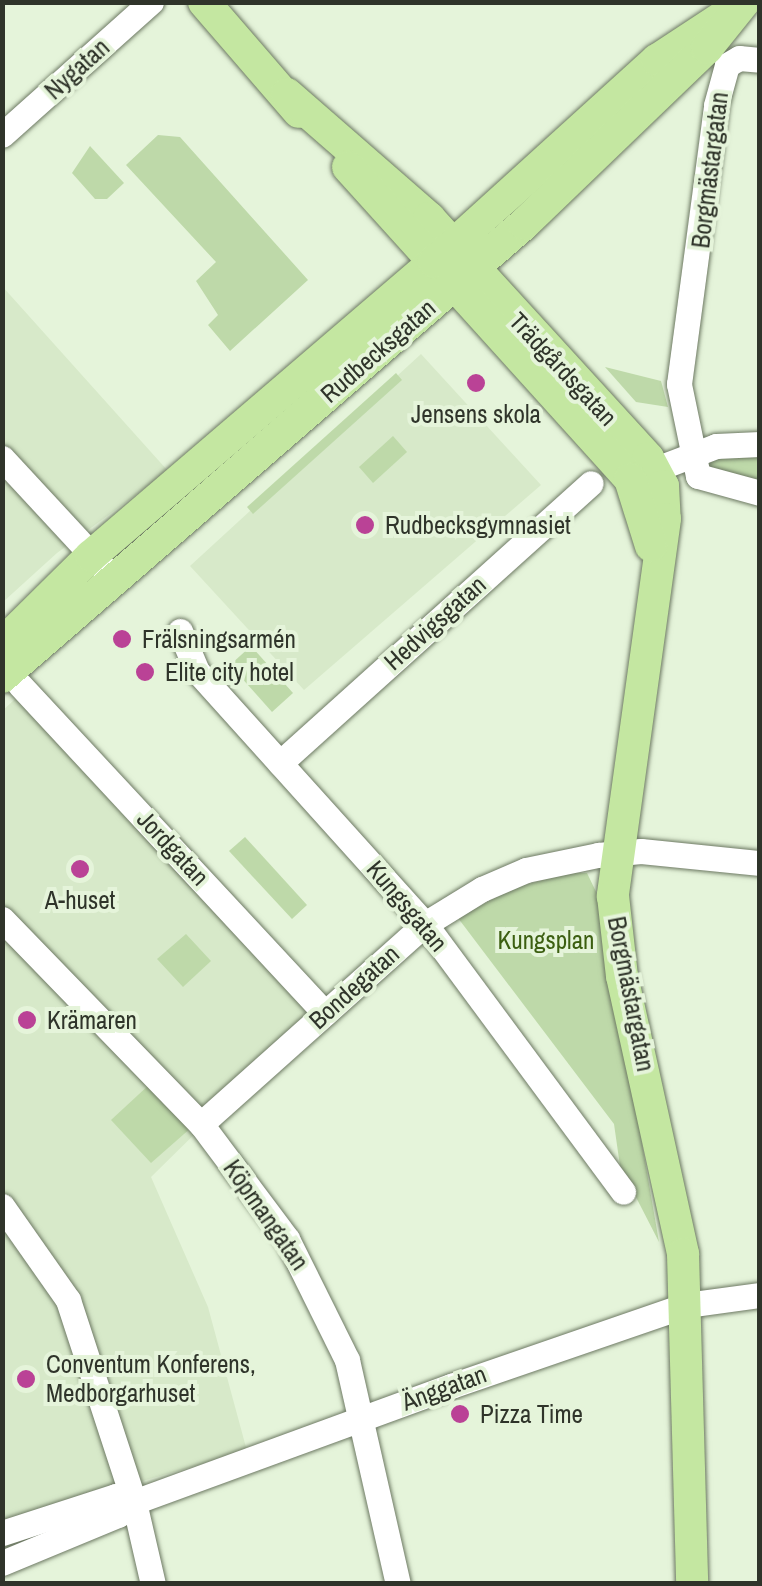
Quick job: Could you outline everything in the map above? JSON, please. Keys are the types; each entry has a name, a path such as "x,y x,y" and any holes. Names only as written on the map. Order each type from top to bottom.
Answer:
{"main road":[{"name":"Trädgårdsgatan","path":"204,2 287,94 367,158 453,266 648,479"},
{"name":"Rudbecksgatan","path":"2,644 42,600 101,569 192,512 453,266 656,60 740,6"},
{"name":"Rudbecksgatan","path":"8,688 101,569 453,266"},
{"name":"Borgmästargatan","path":"648,479 654,563 618,854 616,940 683,1254 686,1305"},
{"path":"8,688 184,540 192,512"},
{"path":"2,622 42,600"},
{"path":"686,1305 692,1584"}],"street":[{"name":"Nygatan","path":"2,135 151,2"},
{"name":"Borgmästargatan","path":"696,465 679,384 716,106 730,64 739,58 760,60"},
{"path":"648,479 760,444"},
{"path":"2,458 101,569"},
{"path":"696,465 760,493"},
{"name":"Hedvigsgatan","path":"280,763 591,483"},
{"name":"Kungsgatan","path":"180,632 197,672 425,924 623,1192"},
{"name":"Jordgatan","path":"8,688 325,1013"},
{"name":"Bondegatan","path":"202,1124 450,905 526,870 618,854 760,863"},
{"name":"Köpmangatan","path":"2,920 202,1124 312,1280 346,1360 398,1584"},
{"path":"2,1206 68,1300 134,1502 153,1584"},
{"name":"Änggatan","path":"2,1564 118,1515 134,1502 362,1418 686,1305 760,1295"},
{"name":"Änggatan","path":"2,1533 116,1496 134,1502"}],"shaded area":[{"path":"2,286 168,471 57,553 3,602"},
{"name":"Rudbecksgymnasiet","path":"421,354 541,485 304,690 190,566"},
{"path":"24,691 320,1011 151,1177 208,1307 247,1451 3,1521 2,711"}],"green space":[{"path":"158,135 180,137 308,280 230,351 208,325 218,315 196,281 216,262 126,165"},
{"path":"90,146 124,183 107,199 95,199 72,173"},
{"path":"605,367 661,381 668,407 636,402"},
{"path":"396,373 402,380 253,514 247,507"},
{"path":"393,436 407,452 373,483 359,467"},
{"path":"733,451 759,451 759,486 708,469 706,461"},
{"path":"251,646 293,693 272,712 230,665"},
{"path":"245,837 307,905 292,919 229,851"},
{"name":"Kungsplan","path":"570,873 587,873 600,900 659,1242 620,1166 614,1124 458,918 513,888"},
{"path":"186,934 211,961 183,987 157,959"},
{"path":"151,1083 192,1127 151,1163 111,1120"}],"place":[{"name":"Jensens skola","path":"476,383"},
{"name":"Rudbecksgymnasiet","path":"365,525"},
{"name":"Frälsningsarmén","path":"122,639"},
{"name":"Elite city hotel","path":"145,672"},
{"name":"A-huset","path":"80,869"},
{"name":"Krämaren","path":"27,1020"},
{"name":"Conventum Konferens, Medborgarhuset","path":"26,1379"},
{"name":"Pizza Time","path":"460,1414"}]}
